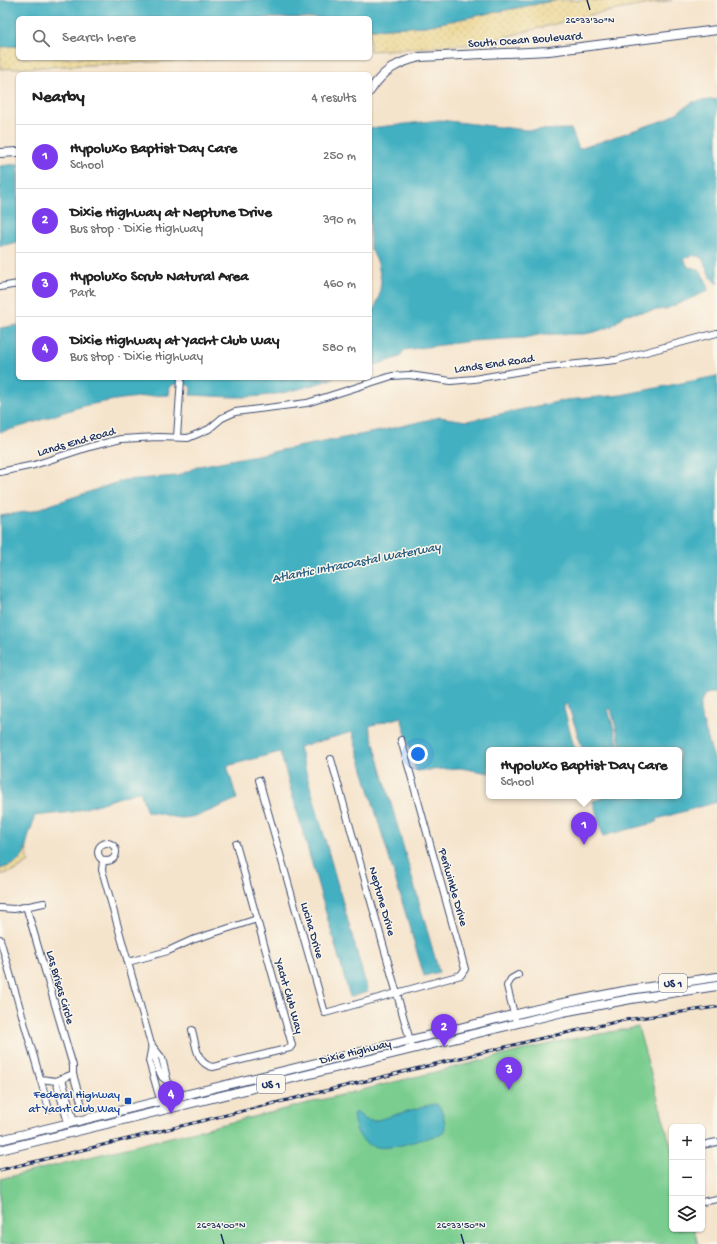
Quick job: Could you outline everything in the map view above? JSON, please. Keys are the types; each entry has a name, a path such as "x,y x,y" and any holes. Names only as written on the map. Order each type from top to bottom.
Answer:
{"main road":[{"name":"South Ocean Boulevard","path":"372,88 382,74 392,67 406,60 420,57 549,51 717,30"},
{"path":"0,154 16,152"},
{"name":"Dixie Highway","path":"0,1139 71,1123 514,1014 629,990 717,977"},
{"name":"Dixie Highway","path":"0,1150 516,1024 631,999 717,986"},
{"path":"629,990 631,999"}],"street":[{"path":"0,287 16,284"},
{"name":"Lands End Road","path":"0,472 34,465 103,443 140,437 192,437 236,412 307,403 392,376 409,375 451,381 474,379 539,368 616,360 717,334"},
{"path":"177,437 181,381"},
{"name":"Periwinkle Drive","path":"397,993 461,975 465,969 401,740"},
{"name":"Neptune Drive","path":"331,759 412,1049"},
{"name":"Lucina Drive","path":"259,780 325,1013 397,993"},
{"name":"Yacht Club Way","path":"192,1030 201,1062 206,1066 213,1067 290,1048 292,1045 236,844"},
{"path":"103,861 102,870 152,1045 162,1058 158,1069 160,1101 163,1110"},
{"path":"0,908 14,909 44,903"},
{"name":"Las Brisas Circle","path":"26,906 73,1066 73,1074 81,1102"},
{"path":"128,962 168,951 192,940 257,919"},
{"path":"0,939 49,1109"},
{"path":"516,1024 507,986 511,979 518,975"},
{"path":"152,1045 149,1061 158,1069 166,1080 174,1107"},
{"path":"40,1080 59,1080 73,1074"},
{"path":"59,1080 71,1123"},
{"path":"705,1144 717,1142"},
{"path":"705,1201 717,1199"}],"green space":[{"path":"638,1027 669,1139 669,1232 695,1232 698,1244 0,1244 0,1179 561,1041"}],"sand":[{"path":"557,0 672,0 594,14 477,44 372,51 372,29 425,26"},
{"path":"16,46 16,60 198,60 0,69 0,47"},
{"path":"26,846 29,862 17,870 0,875 0,869 17,861 23,855"}],"water":[{"path":"0,0 557,0 425,26 372,29 372,16 16,16 16,46 0,47"},
{"path":"717,99 717,284 710,276 702,258 697,256 688,256 684,259 688,267 699,269 706,281 708,291 666,309 626,314 612,326 584,334 543,334 524,338 471,341 404,350 400,357 372,366 372,314 379,298 381,281 378,263 372,251 372,128 440,120 526,130 571,129 579,149 667,119 693,102"},
{"path":"16,164 16,242 0,246 0,166"},
{"path":"16,325 16,380 328,380 286,392 250,397 190,395 191,388 188,385 174,384 170,387 169,395 124,399 80,407 21,427 0,432 0,328"},
{"name":"Atlantic Intracoastal Waterway","path":"717,376 717,691 704,695 700,706 700,712 713,756 717,764 717,802 657,819 657,822 603,836 593,801 599,799 682,799 682,747 621,747 611,709 608,709 619,747 582,747 568,705 565,704 564,709 574,747 486,747 486,772 460,768 416,771 401,717 369,726 439,972 424,976 352,732 299,747 368,992 350,997 280,752 227,766 237,799 195,816 181,818 147,812 140,791 73,812 34,816 22,858 14,864 0,869 0,516 32,511 124,480 177,476 199,466 380,431 440,417 467,421 566,400 621,395"},
{"path":"437,1104 444,1116 445,1131 440,1135 386,1147 374,1146 364,1141 357,1131 353,1114 356,1112 366,1120 374,1121"}],"railway":[{"path":"0,1170 538,1039 625,1020 717,1007"}],"place":[{"name":"Hypoluxo Baptist Day Care","path":"584,845"},
{"name":"Dixie Highway at Neptune Drive","path":"444,1047"},
{"name":"Hypoluxo Scrub Natural Area","path":"509,1090"},
{"name":"Federal Highway at Yacht Club Way","path":"128,1101"},
{"name":"Dixie Highway at Yacht Club Way","path":"171,1114"}]}
